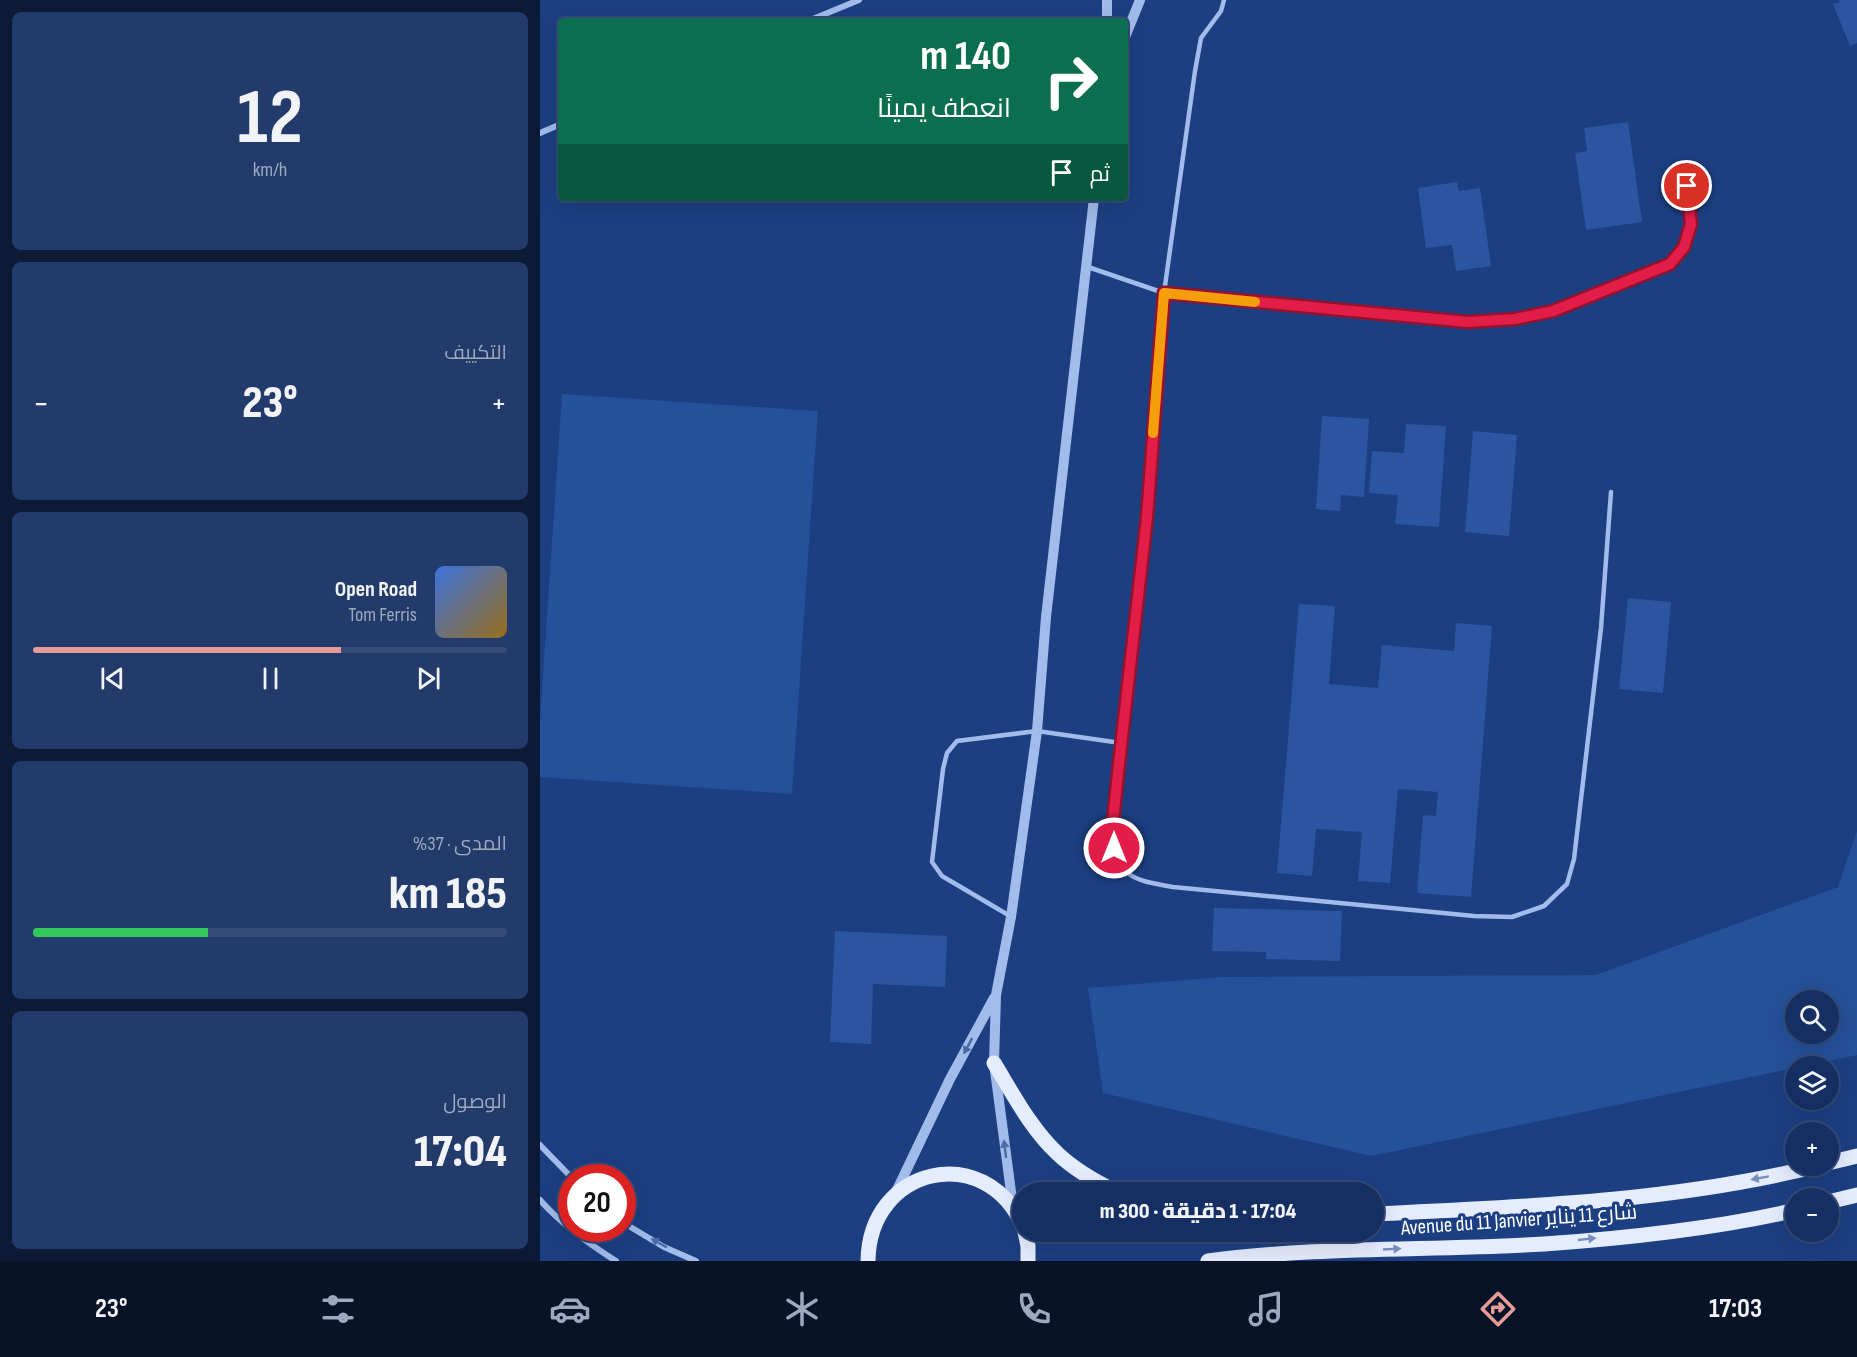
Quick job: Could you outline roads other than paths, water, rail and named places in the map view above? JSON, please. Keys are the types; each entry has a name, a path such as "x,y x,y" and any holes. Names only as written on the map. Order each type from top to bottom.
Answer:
{"main road":[{"path":"994,1063 1036,1129 1058,1154 1098,1182"},
{"path":"1839,1160 1857,1155"},
{"name":"Avenue du 11 Janvier شارع 11 يناير","path":"1384,1213 1549,1204 1685,1192 1785,1173"},
{"path":"868,1261 868,1247 876,1218 895,1195 913,1182 934,1175 957,1174 978,1180 998,1191 1012,1208"},
{"path":"1839,1200 1857,1196"},
{"name":"Avenue du 11 Janvier شارع 11 يناير","path":"1208,1261 1317,1253 1544,1244 1682,1230 1785,1212"},
{"path":"1027,1242 1028,1261"}],"street":[{"path":"815,18 859,0"},
{"path":"1107,0 1107,18"},
{"path":"1128,28 1137,1"},
{"path":"540,133 558,125"},
{"path":"1013,1182 994,1063 996,995 1011,917 1037,731 1046,617 1094,201"},
{"path":"895,1195 950,1079 996,995"},
{"path":"540,1145 558,1164"},
{"path":"540,1200 549,1211 616,1261"},
{"path":"636,1230 664,1247 696,1261"}],"lane":[{"path":"1224,0 1221,11 1202,38 1195,71 1164,293 1147,517 1112,830 1114,848 1120,865 1131,877 1148,883 1173,887 1474,916 1512,917 1544,906 1566,884 1574,859 1600,628 1611,492"},
{"path":"1086,266 1164,293 1468,322 1524,317 1553,311 1670,264 1684,247 1691,224 1687,186"},
{"path":"1011,917 942,876 932,862 943,769 948,753 957,741 1037,731 1121,743"}]}
